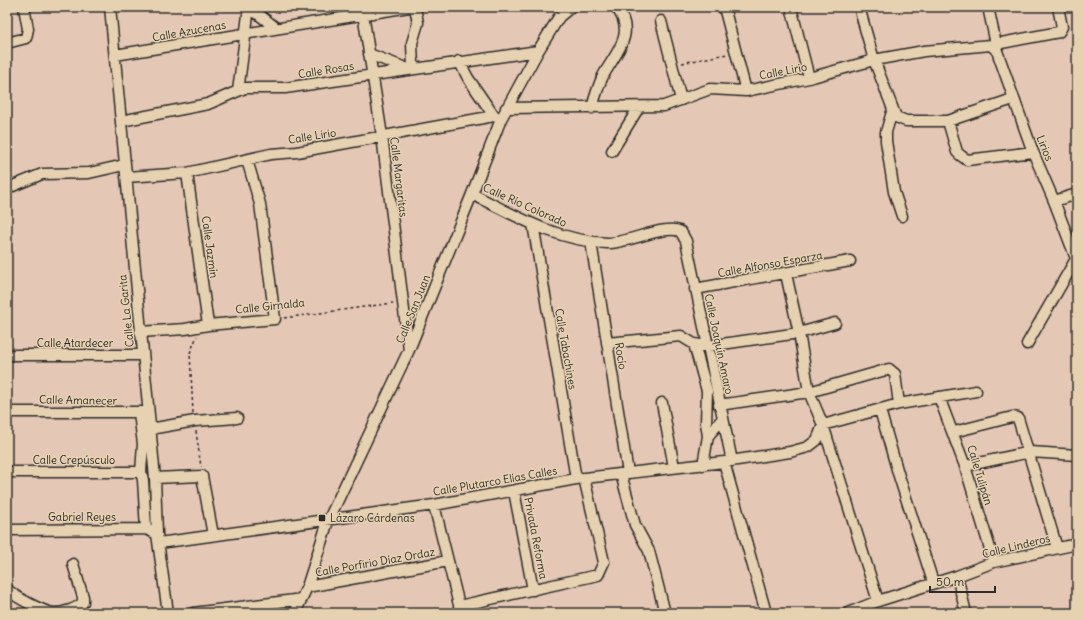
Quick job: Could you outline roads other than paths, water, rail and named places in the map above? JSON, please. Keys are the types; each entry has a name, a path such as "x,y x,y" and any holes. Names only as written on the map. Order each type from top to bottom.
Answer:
{"street":[{"path":"7,44 26,38 28,29 24,7"},
{"name":"Calle La Garita","path":"110,7 143,355 144,413 141,472 146,529"},
{"path":"238,91 249,7 276,28"},
{"name":"Calle Azucenas","path":"115,56 276,28 362,11 409,7"},
{"path":"369,54 410,69 412,43 418,23 415,7"},
{"path":"557,7 559,17"},
{"name":"Calle San Juan","path":"295,613 307,587 328,521 410,350 472,194 497,117 506,108 559,17 571,7"},
{"path":"592,108 603,77 624,41 625,33 623,18 616,7"},
{"path":"791,7 809,78"},
{"path":"859,7 874,60 892,112 901,120 948,121 1013,99"},
{"name":"Lirios","path":"988,7 993,45 997,51 1033,152 1077,260"},
{"name":"Calle Lirio","path":"506,108 664,106 710,89 746,90 809,78 874,60 924,51 993,45 1059,32 1062,30 1058,7"},
{"path":"725,9 746,90"},
{"name":"Calle Margaritas","path":"362,11 382,136 410,350"},
{"path":"661,21 681,100"},
{"name":"Calle Rosas","path":"121,120 208,104 246,88 285,88 538,51"},
{"path":"459,62 497,117"},
{"path":"612,151 639,107"},
{"path":"892,112 886,132 886,141 894,192 902,216"},
{"name":"Calle Lirio","path":"126,177 187,173 271,154 297,152 497,117"},
{"path":"948,121 958,152 960,156 967,160 1033,152"},
{"name":"Calle Girnalda","path":"140,332 275,319 260,204 247,160"},
{"path":"13,186 42,174 89,173 124,166"},
{"name":"Calle Jazmín","path":"187,173 205,326"},
{"name":"Calle Río Colorado","path":"472,194 554,234 591,242 609,244 672,229 681,232"},
{"path":"1054,201 1077,194"},
{"name":"Calle Tabachines","path":"533,224 580,478 604,562 601,571 593,577 533,590"},
{"name":"Calle Joaquín Amaro","path":"681,232 686,241 719,405 723,418 728,462 766,613"},
{"name":"Rocío","path":"591,242 625,473 635,525 649,550 663,608"},
{"path":"1027,344 1077,260"},
{"name":"Calle Alfonso Esparza","path":"695,289 786,274 850,261"},
{"path":"786,274 799,333 809,392 823,425 878,601"},
{"path":"607,343 681,336 694,344 708,346 799,333 835,323"},
{"path":"694,344 707,391 706,423 708,436 703,465"},
{"name":"Calle Atardecer","path":"7,355 143,355"},
{"path":"719,405 809,392 875,372 892,369 895,374 899,404"},
{"path":"823,425 899,404 976,390"},
{"name":"Calle Tulipán","path":"939,397 954,432 994,562"},
{"path":"662,403 674,468"},
{"path":"880,410 898,473 933,582"},
{"name":"Calle Amanecer","path":"7,412 144,413"},
{"name":"Calle La Garita","path":"144,413 150,429 155,478 158,539 168,613"},
{"path":"954,432 1012,417 1018,418 1030,452 1057,548"},
{"path":"150,429 194,421 237,418"},
{"path":"708,436 723,418"},
{"name":"Calle Plutarco Elías Calles","path":"158,539 214,535 328,521 434,505 580,478 728,462 790,452 808,447 817,440 823,425"},
{"path":"965,466 1030,452 1077,456"},
{"name":"Calle Crepúsculo","path":"7,472 141,472"},
{"path":"155,478 202,476 214,535"},
{"name":"Privada Reforma","path":"514,491 533,590"},
{"path":"434,505 460,610 533,590"},
{"name":"Gabriel Reyes","path":"7,530 146,529 158,539"},
{"name":"Calle Linderos","path":"848,613 878,601 933,582 957,576 994,562 1077,544"},
{"name":"Calle Porfirio Díaz Ordaz","path":"307,587 448,561"},
{"path":"7,589 16,598 54,613 77,607 83,602 83,596 73,564"},
{"path":"957,576 966,613"},
{"path":"193,613 302,599"}],"place":[{"name":"Lázaro Cárdenas","path":"322,518"}]}
